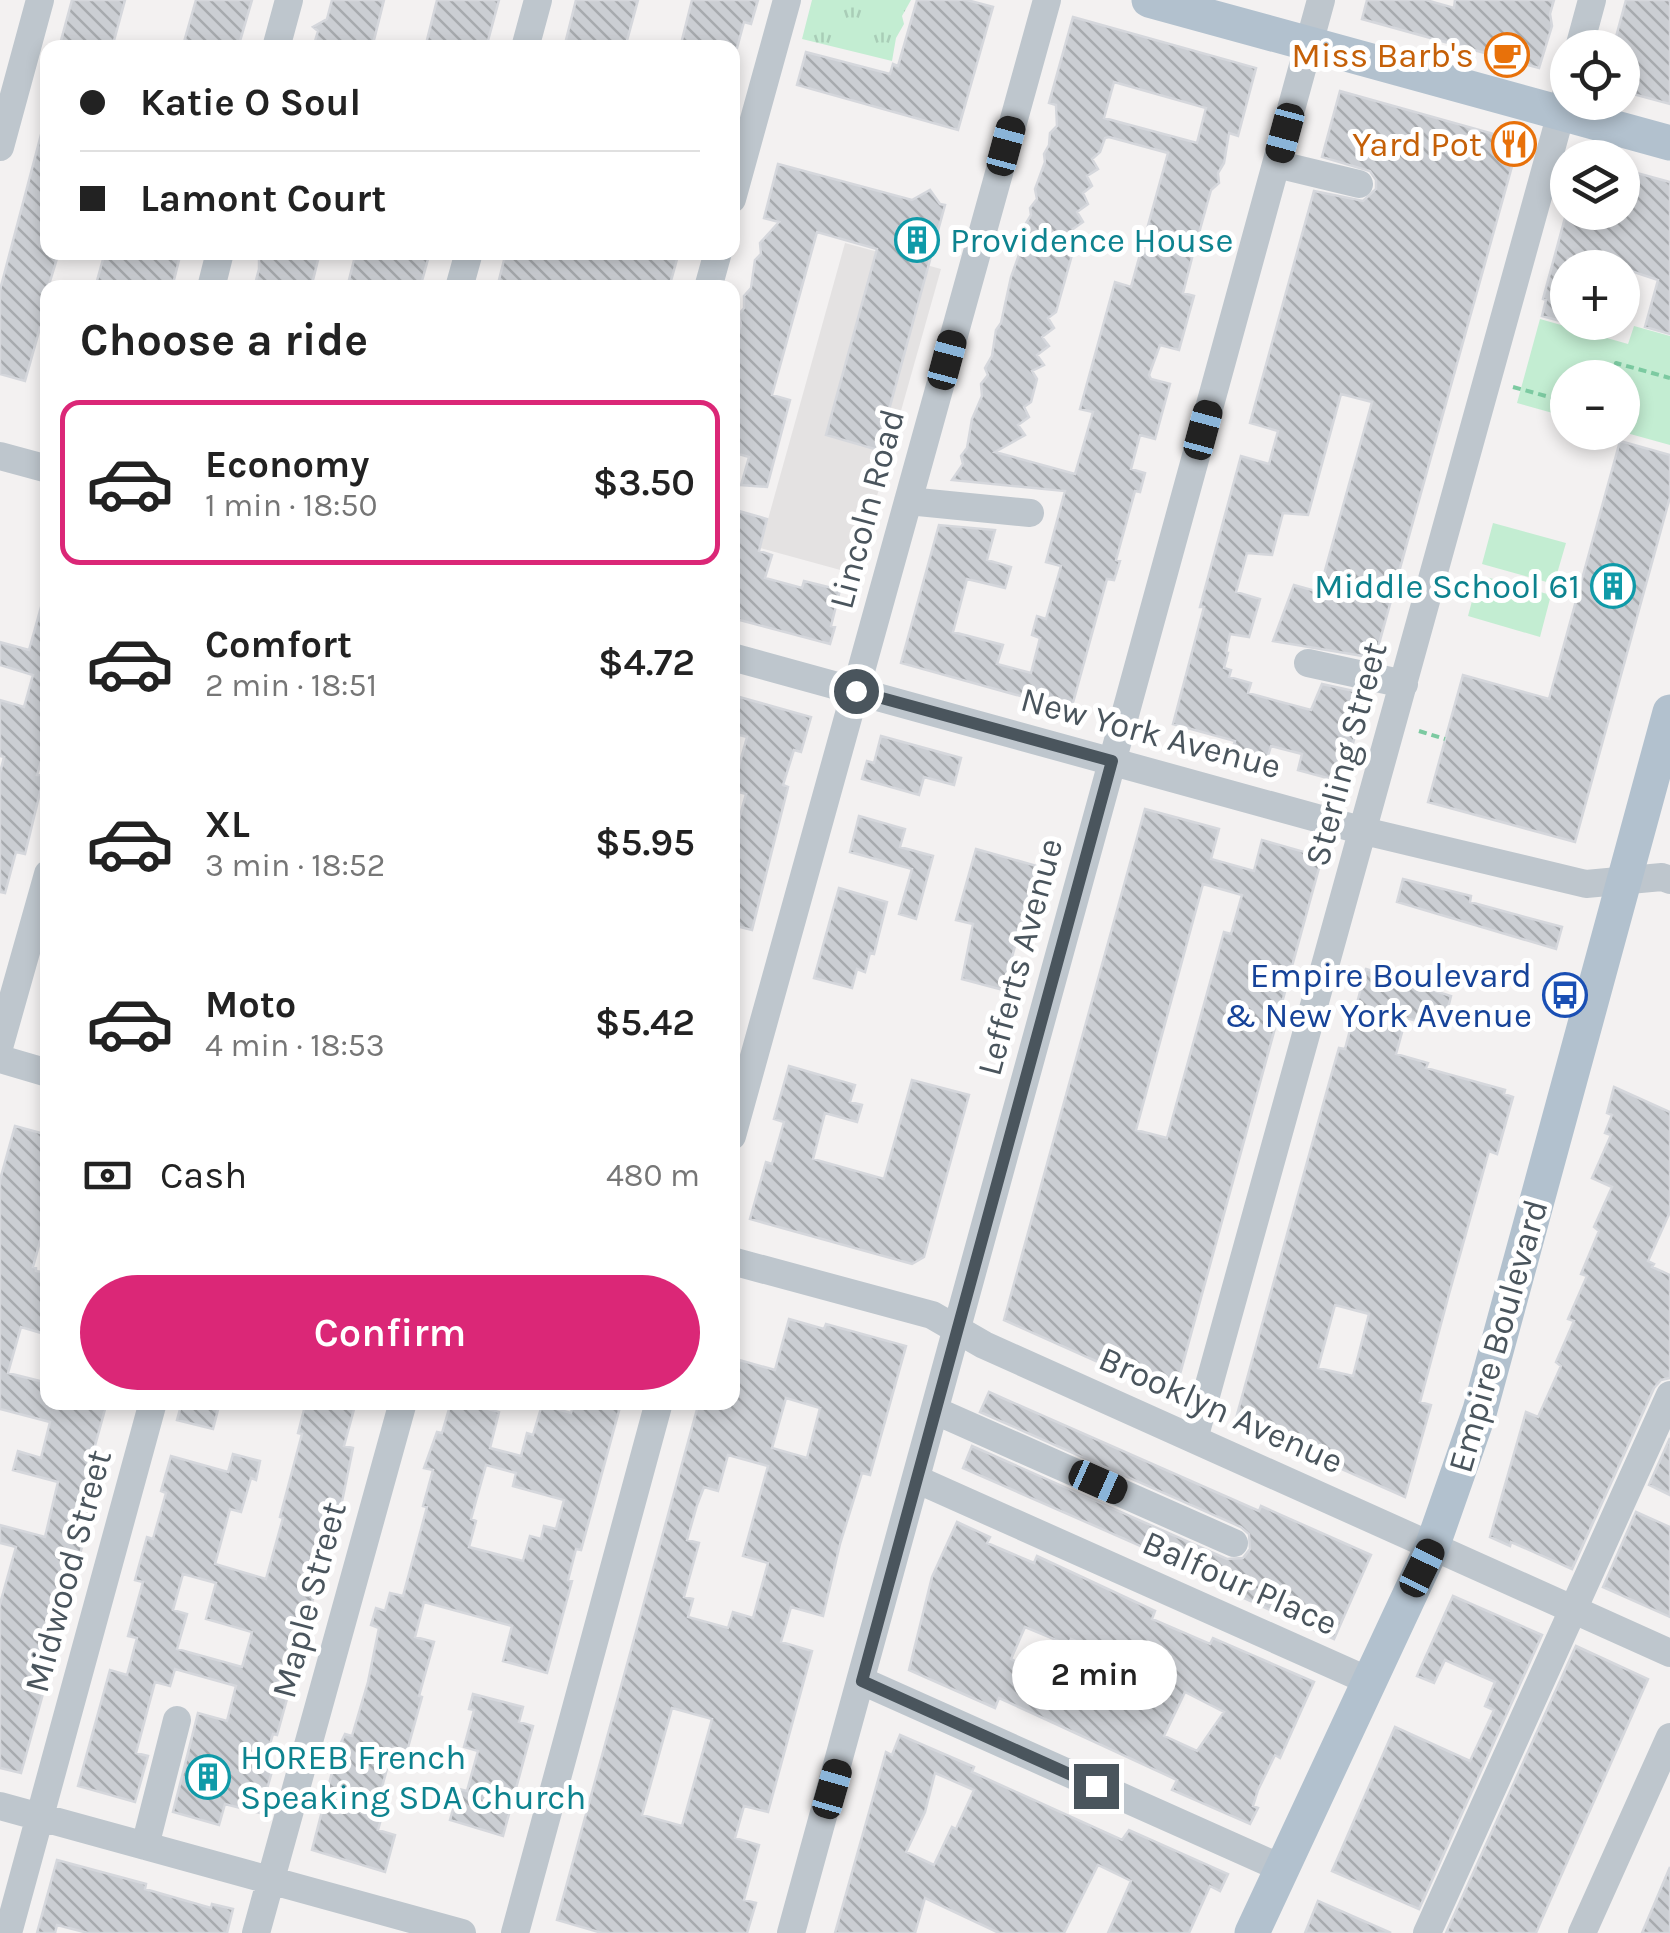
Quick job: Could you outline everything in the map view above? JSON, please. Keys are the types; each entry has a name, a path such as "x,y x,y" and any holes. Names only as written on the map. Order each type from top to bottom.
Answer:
{"main road":[{"path":"1149,0 1310,44 1550,97"},
{"path":"1613,120 1670,143"},
{"name":"Empire Boulevard","path":"1252,1933 1432,1546 1480,1410 1670,712"}],"street":[{"path":"0,147 40,0"},
{"path":"278,40 289,0"},
{"path":"527,40 538,0"},
{"path":"740,170 787,0"},
{"name":"Lincoln Road","path":"740,1107 1046,0"},
{"name":"Lefferts Avenue","path":"791,1933 1322,0"},
{"path":"1583,30 1592,0"},
{"name":"Sterling Street","path":"1194,1439 1559,120"},
{"path":"1276,164 1359,184"},
{"path":"0,456 40,467"},
{"path":"908,501 1030,513"},
{"name":"New York Avenue","path":"740,659 1364,831 1586,884 1662,877 1670,880"},
{"path":"1308,663 1404,684"},
{"path":"0,1044 40,902"},
{"path":"0,1060 40,1070"},
{"name":"Brooklyn Avenue","path":"740,1263 932,1315 984,1345 1670,1653"},
{"path":"1427,1933 1670,1395"},
{"name":"Midwood Street","path":"8,1933 151,1410"},
{"name":"Maple Street","path":"256,1933 400,1410"},
{"path":"515,1933 656,1410"},
{"path":"936,1410 1234,1544"},
{"name":"Balfour Place","path":"916,1479 1368,1682"},
{"path":"862,1681 1281,1868"},
{"path":"146,1846 178,1720"},
{"path":"1582,1933 1670,1737"},
{"path":"0,1806 462,1933"}],"path":[{"path":"1640,370 1670,378"},
{"path":"1513,387 1550,397"},
{"path":"1419,731 1445,738"}],"shaded area":[{"path":"845,243 941,269 855,574 760,548"}],"green space":[{"path":"812,0 911,0 902,16 904,24 896,38 892,61 802,39"},
{"path":"1540,319 1550,322 1550,340 1614,340 1628,344 1629,340 1640,340 1640,328 1670,336 1670,445 1640,437 1640,360 1550,360 1550,412 1517,403"},
{"path":"1493,523 1566,543 1554,584 1482,564"},
{"path":"1479,575 1551,595 1540,637 1468,616"}],"building":[{"path":"72,0 125,0 114,40 61,40"},
{"path":"196,0 252,0 240,40 185,40"},
{"path":"332,0 384,0 374,40 315,40 318,31 313,27 327,19"},
{"path":"437,0 499,0 488,40 427,40"},
{"path":"576,0 638,0 627,40 566,40"},
{"path":"692,0 758,0 751,24 744,22 739,40 682,40"},
{"path":"917,0 967,0 993,7 958,130 797,85 806,52 890,74 893,64 898,66"},
{"path":"1367,0 1426,0 1454,8 1455,0 1554,0 1552,26 1539,68 1362,19"},
{"path":"1626,0 1670,0 1670,104 1640,96 1640,30 1618,30"},
{"path":"1073,17 1256,68 1238,136 1229,133 1219,183 1211,190 1192,258 1183,293 1194,296 1179,350 1160,345 1149,375 1170,384 1155,439 1140,435 1131,469 1145,473 1140,492 1135,491 1114,580 1107,579 1071,710 901,663 939,525 995,530 987,560 1011,567 1005,588 967,579 953,632 1003,645 997,664 1031,673 1040,638 1032,635 1037,616 1046,619 1061,566 1046,562 1065,491 952,480 963,464 961,456 967,448 972,419 982,396 981,384 988,375 985,368 992,356 1021,249 1019,241 1027,235 1025,225 1037,199 1035,189 1044,154 1050,133 1057,126 1056,105 1049,103","holes":["1114,82 1206,108 1197,143 1104,118","1109,137 1168,153 1131,287 1115,282 1080,409 1093,412 1075,474 995,452 1025,435 1018,425 1029,417 1024,407 1031,402 1037,379 1032,371 1044,365 1037,355 1049,346 1042,337 1054,328 1048,318 1056,312 1072,255 1067,247 1078,240 1073,229 1083,222 1077,212 1088,204 1083,193 1092,186 1087,176 1098,169 1092,159"]},
{"path":"1340,91 1519,141 1375,658 1273,641 1294,585 1319,592 1372,402 1341,394 1308,515 1283,513 1272,555 1247,553 1236,592 1260,599 1249,637 1230,634 1224,668 1231,670 1229,677 1251,683 1248,693 1311,710 1322,684 1367,694 1342,782 1298,770 1302,754 1271,746 1267,759 1232,750 1235,741 1173,724 1241,456 1269,464 1278,431 1250,423 1314,191 1363,201 1376,189 1370,171 1322,157"},
{"path":"40,139 40,260 57,260 50,280 40,280 40,328 25,381 0,374 0,290"},
{"path":"778,164 912,200 930,190 945,205 878,450 826,435 877,249 817,232 772,395 790,400 767,487 741,485 749,457 740,454 740,313 744,296 751,288 755,260 761,254 760,243 779,222 764,218"},
{"path":"1640,174 1670,182 1670,334 1645,327 1658,280 1640,274 1640,250 1556,250 1562,230 1640,230"},
{"path":"103,260 179,260 174,280 97,280"},
{"path":"259,260 318,260 313,280 256,280"},
{"path":"354,260 428,260 422,280 349,280"},
{"path":"504,260 677,260 671,280 499,280"},
{"path":"1550,273 1550,318 1542,316 1546,300 1543,299"},
{"name":"Middle School 61","path":"1640,447 1670,455 1670,497 1575,842 1428,802 1463,675 1549,699 1618,450 1640,450"},
{"path":"740,511 767,519 759,551 772,555 765,578 802,588 804,581 840,590 830,644 740,620"},
{"path":"40,611 40,792 25,854 16,852 5,893 0,892 0,773 4,757 0,756 0,700 24,707 33,675 0,665 0,642 29,650"},
{"path":"740,697 811,717 801,752 794,750 783,785 788,787 752,930 740,927 740,816 746,794 740,792 740,762 747,737 740,735"},
{"path":"881,736 961,758 954,785 924,777 919,795 862,779 867,761 874,763"},
{"path":"1145,809 1219,829 1211,859 1254,871 1262,840 1322,857 1174,1396 1004,1320","holes":["1203,884 1242,895 1231,934 1224,932 1167,1138 1136,1130"]},
{"path":"859,816 905,829 900,847 933,856 916,919 899,914 912,869 850,852"},
{"path":"976,849 1037,866 1003,990 962,979 973,924 956,920"},
{"path":"1403,879 1471,896 1470,902 1562,927 1556,949 1397,902"},
{"path":"839,888 887,902 874,954 870,953 865,972 857,969 852,988 814,978"},
{"path":"1366,969 1451,996 1443,1028 1406,1018 1396,1054 1428,1063 1426,1068 1505,1090 1504,1094 1513,1097 1497,1154 1489,1151 1449,1294 1420,1402 1431,1405 1405,1497 1235,1422 1339,1048 1345,1049","holes":["1335,1305 1369,1314 1353,1376 1318,1368"]},
{"path":"789,1066 855,1085 850,1102 862,1105 857,1122 825,1113 813,1159 884,1179 912,1080 969,1095 924,1257 912,1264 750,1219 766,1162 772,1164 784,1122 774,1119"},
{"path":"1614,1087 1670,1112 1670,1212 1648,1261 1670,1275 1670,1378 1661,1380 1654,1388 1572,1569 1490,1537 1526,1412 1538,1417 1561,1366 1556,1362 1574,1321 1568,1319 1587,1276 1581,1274 1599,1231 1594,1227 1612,1187 1592,1178 1611,1135 1605,1133 1612,1115 1607,1113"},
{"path":"15,1126 40,1133 40,1241 33,1267 40,1272 40,1333 21,1327 8,1373 40,1381 40,1410 105,1410 93,1453 109,1457 77,1564 67,1561 47,1633 59,1636 21,1773 0,1768 0,1604 16,1547 0,1543 0,1525 45,1537 58,1482 13,1470 18,1451 41,1458 50,1422 0,1409 0,1180"},
{"path":"789,1319 824,1329 826,1324 906,1346 870,1475 862,1473 840,1544 823,1616 791,1607 781,1642 812,1651 768,1812 744,1806 735,1838 759,1845 744,1900 756,1903 747,1933 602,1933 557,1920 697,1410 740,1410 740,1360 775,1370","holes":["786,1398 820,1408 807,1458 772,1448","728,1455 768,1466 743,1556 768,1563 753,1618 733,1612 728,1628 688,1617 693,1599 684,1597 699,1543 687,1540 697,1505 704,1487 718,1491","672,1708 712,1719 682,1826 642,1815"]},
{"path":"989,1392 1259,1511 1261,1506 1371,1555 1334,1639 1224,1589 1227,1584 963,1468 972,1446 1227,1559 1243,1558 1250,1549 1249,1534 1241,1527 980,1412"},
{"path":"180,1410 218,1410 213,1429 177,1420"},
{"path":"304,1410 354,1410 344,1446 353,1448 338,1521 330,1547 322,1555 307,1627 277,1735 273,1734 264,1765 273,1768 260,1813 225,1804 219,1825 173,1812 198,1713 227,1721 236,1686 175,1669 170,1686 155,1682 136,1753 148,1756 135,1802 78,1786 110,1670 127,1675 137,1638 128,1636 143,1582 135,1580 147,1537 153,1539 171,1456 228,1472 233,1454 260,1461 241,1512 230,1509 215,1564 266,1579 302,1434 298,1433","holes":["183,1574 216,1583 206,1619 252,1632 242,1667 177,1649 187,1614 173,1610"]},
{"path":"449,1410 499,1412 490,1448 521,1456 527,1433 533,1435 540,1410 619,1410 581,1550 576,1549 568,1580 572,1581 547,1673 503,1661 512,1626 424,1602 415,1637 434,1642 419,1696 422,1697 407,1751 393,1747 376,1809 383,1812 378,1830 395,1835 385,1872 312,1850 338,1749 345,1734 352,1736 368,1682 379,1628 371,1625 376,1608 385,1611 390,1593 403,1596 427,1507 423,1506 433,1470 424,1468 437,1432 442,1433","holes":["486,1465 516,1473 513,1486 564,1500 556,1529 544,1526 541,1539 530,1536 523,1561 469,1547 476,1521 471,1519"]},
{"path":"1670,1438 1670,1495 1649,1485"},
{"path":"1636,1512 1670,1527 1670,1617 1603,1587"},
{"path":"957,1522 990,1537 987,1543 1034,1563 1037,1556 1155,1611 1152,1619 1210,1644 1213,1638 1314,1682 1280,1758 1275,1755 1258,1790 1253,1806 1258,1808 1250,1824 1172,1790 1177,1780 999,1698 995,1708 909,1670 932,1577","holes":["1025,1627 1068,1645 1071,1639 1099,1652 1081,1694 1011,1659","1185,1692 1224,1712 1197,1751 1164,1736"]},
{"path":"1453,1596 1542,1635 1419,1909 1332,1871 1395,1727 1470,1761 1494,1710 1485,1706 1495,1682 1445,1660 1434,1683 1417,1676"},
{"path":"1576,1646 1648,1679 1536,1933 1446,1933"},
{"path":"473,1694 523,1707 519,1722 533,1726 503,1836 450,1820 459,1789 467,1791 478,1751 464,1747 474,1710 469,1709"},
{"path":"900,1735 1122,1840 1129,1830 1228,1874 1220,1891 1210,1886 1189,1933 1108,1933 1131,1881 1098,1865 1064,1933 999,1933 925,1898 915,1933 835,1933 886,1752 892,1755","holes":["935,1773 974,1790 934,1865 906,1852 925,1812"]},
{"path":"57,1860 146,1884 145,1889 211,1908 212,1904 233,1909 227,1933 88,1933 57,1925 55,1933 37,1933"},
{"path":"1670,1867 1670,1933 1642,1933"},
{"path":"1318,1901 1391,1933 1305,1933"}],"place":[{"name":"Miss Barb's","path":"1507,55"},
{"name":"Yard Pot","path":"1514,144"},
{"name":"Providence House","path":"917,240"},
{"name":"Middle School 61","path":"1613,586"},
{"name":"Empire Boulevard & New York Avenue","path":"1565,995"},
{"name":"HOREB French Speaking SDA Church","path":"208,1777"}],"route":[{"path":"856,691 1112,761 862,1681 1096,1786"}]}
